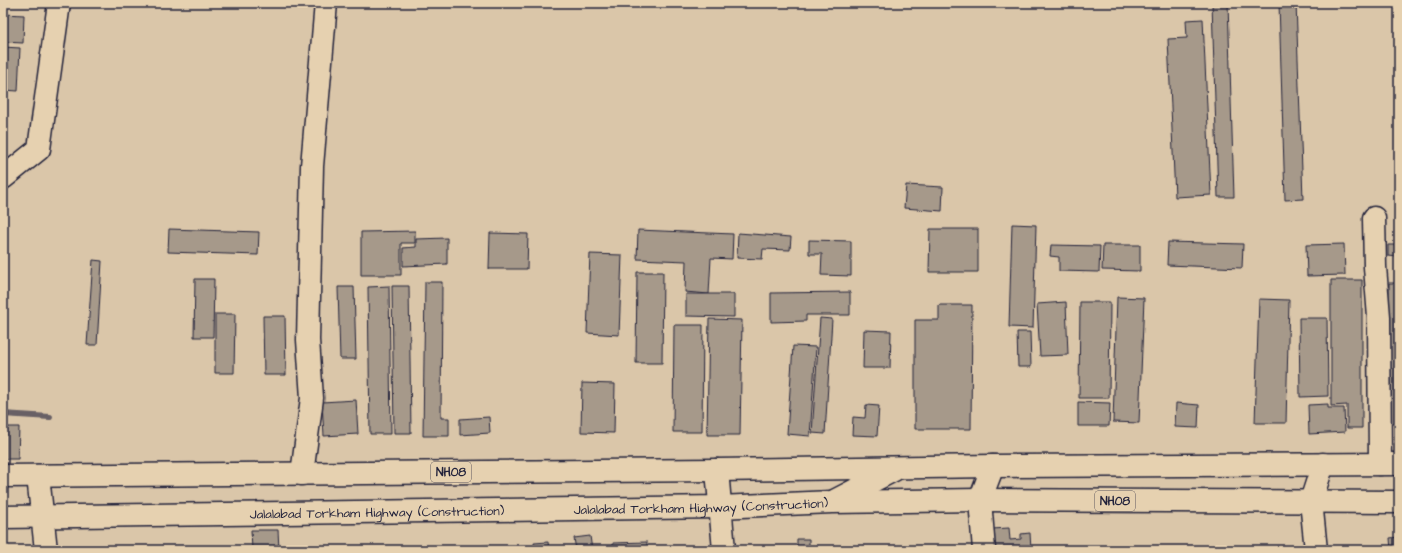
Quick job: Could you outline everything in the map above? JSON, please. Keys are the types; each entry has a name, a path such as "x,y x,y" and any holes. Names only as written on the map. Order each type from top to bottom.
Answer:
{"main road":[{"path":"3,178 39,149 59,3"},
{"path":"302,474 312,398 308,340 312,166 326,3"},
{"path":"1374,218 1375,267 1389,464"},
{"path":"1316,550 1311,501 1323,464"},
{"name":"NH08","path":"3,476 717,470 993,466 1389,464"},
{"path":"984,550 980,500 993,466"},
{"name":"NH08","path":"832,502 899,467"},
{"path":"717,470 724,550"},
{"path":"38,476 46,550"},
{"name":"Jalalabad Torkham Highway (Construction)","path":"3,517 720,507 832,502 980,500 1399,502"}],"building":[{"path":"1212,3 1228,3 1234,197 1218,197"},
{"path":"1279,3 1296,3 1303,199 1285,200"},
{"path":"3,14 24,15 23,43 3,42"},
{"path":"1203,19 1211,195 1175,197 1168,39 1187,38 1186,20"},
{"path":"3,47 20,48 18,91 3,90"},
{"path":"906,185 943,187 942,211 904,208"},
{"path":"1012,224 1036,225 1033,328 1009,327"},
{"path":"169,229 259,232 258,255 168,252"},
{"path":"930,229 978,229 978,272 929,272"},
{"path":"638,230 733,234 732,259 711,258 709,294 685,292 686,261 637,259"},
{"path":"415,231 415,243 401,243 401,275 361,275 361,232"},
{"path":"490,233 528,234 527,269 489,269"},
{"path":"738,233 791,237 790,250 763,249 762,259 737,258"},
{"path":"447,238 447,264 403,266 403,248 416,247 416,239"},
{"path":"809,240 851,241 851,276 821,275 822,254 809,254"},
{"path":"1168,242 1243,244 1242,268 1167,265"},
{"path":"1344,244 1345,275 1307,276 1306,245"},
{"path":"1051,245 1100,246 1099,272 1059,271 1059,257 1050,256"},
{"path":"1103,245 1140,245 1140,271 1102,270"},
{"path":"1388,245 1399,245 1399,257 1388,256"},
{"path":"590,254 622,255 619,335 587,333"},
{"path":"93,260 102,261 97,345 87,345"},
{"path":"637,272 663,272 662,363 636,363"},
{"path":"195,279 214,279 213,337 194,337"},
{"path":"1331,280 1362,280 1362,428 1347,428 1347,405 1331,406"},
{"path":"425,282 442,282 441,418 449,418 449,436 423,436"},
{"path":"1389,283 1399,283 1399,423 1387,423"},
{"path":"389,286 391,434 370,434 368,287"},
{"path":"392,286 409,286 411,433 394,433"},
{"path":"338,287 354,287 356,359 340,359"},
{"path":"850,292 850,315 806,315 806,321 771,322 771,293"},
{"path":"686,294 734,294 734,317 686,316"},
{"path":"1117,297 1144,298 1139,423 1113,422"},
{"path":"1259,299 1289,300 1286,423 1255,423"},
{"path":"1066,302 1068,355 1040,356 1037,304"},
{"path":"1080,302 1110,302 1109,398 1079,398"},
{"path":"939,305 972,305 971,429 915,429 915,320 939,320"},
{"path":"215,314 235,314 234,373 215,373"},
{"path":"263,316 285,316 286,375 264,375"},
{"path":"820,318 832,319 825,434 812,433"},
{"path":"1299,318 1327,318 1328,396 1300,397"},
{"path":"709,319 742,320 740,435 707,435"},
{"path":"674,325 703,325 702,432 673,432"},
{"path":"864,330 891,331 890,368 863,368"},
{"path":"1017,332 1030,332 1031,367 1018,367"},
{"path":"793,346 816,347 810,436 787,434"},
{"path":"582,383 615,384 614,433 581,432"},
{"path":"356,400 358,434 324,436 322,402"},
{"path":"1078,402 1110,403 1109,426 1078,426"},
{"path":"1176,403 1199,405 1198,428 1175,427"},
{"path":"1328,404 1328,408 1344,408 1345,432 1309,434 1308,405"},
{"path":"866,405 879,406 877,436 852,435 853,417 865,418"},
{"path":"489,417 490,433 460,435 460,419"},
{"path":"3,427 19,427 18,459 3,459"},
{"path":"1009,528 1010,540 1021,539 1021,534 1030,533 1031,550 993,550 992,529"},
{"path":"251,530 278,530 279,550 252,550"},
{"path":"590,536 592,550 576,550 574,538"},
{"path":"1399,537 1399,550 1391,550 1390,538"},
{"path":"797,539 809,539 809,550 770,550 770,547 797,548"},
{"path":"548,542 549,550 535,550 534,543"},
{"path":"647,542 647,550 613,550 613,543"},
{"path":"489,545 490,550 458,550 458,547"},
{"path":"76,546 76,550 53,550 53,548"}],"waterway":[{"path":"3,414 50,417"}]}
